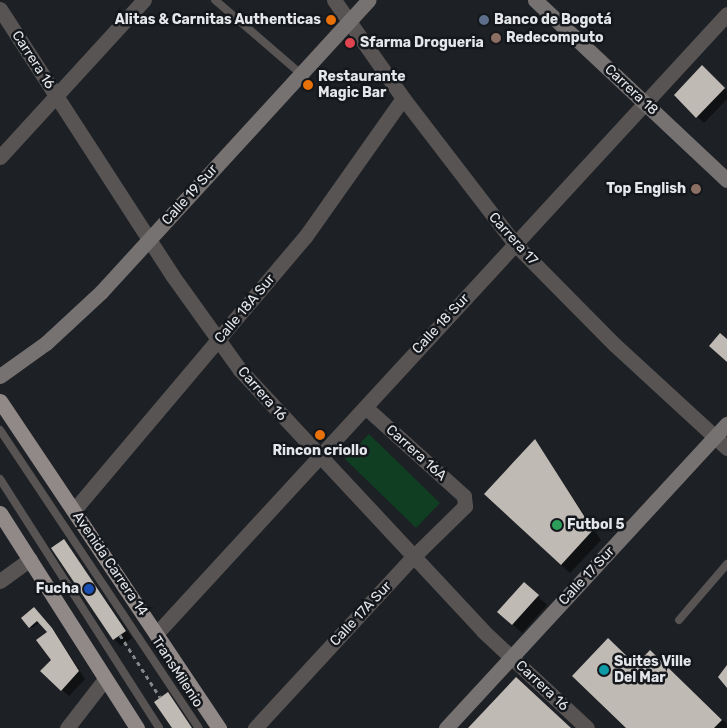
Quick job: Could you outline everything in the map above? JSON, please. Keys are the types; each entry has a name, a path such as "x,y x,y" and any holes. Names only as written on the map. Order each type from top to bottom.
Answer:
{"main road":[{"name":"Calle 19 Sur","path":"0,376 78,315 369,0"},
{"name":"Carrera 18","path":"535,0 727,180"},
{"name":"Avenida Carrera 14","path":"0,401 219,728"},
{"name":"Calle 17 Sur","path":"446,728 727,424"},
{"path":"0,513 4,529 30,559 137,728"}],"street":[{"path":"0,157 144,0"},
{"name":"Carrera 17","path":"334,0 403,98 515,244 615,345 727,448"},
{"name":"Carrera 16","path":"0,8 218,341 262,396 413,557 512,657 587,728"},
{"name":"Calle 18 Sur","path":"156,634 727,14"},
{"name":"Calle 18A Sur","path":"74,510 305,237 403,98"},
{"name":"Carrera 16A","path":"364,407 464,496 465,501"},
{"name":"Calle 17A Sur","path":"256,728 413,557 465,506 465,501"},
{"path":"0,582 30,559"},
{"path":"67,728 105,679"}],"lane":[{"path":"215,0 301,74"},
{"name":"TransMilenio","path":"0,430 199,728"},
{"path":"0,479 159,728"},
{"path":"679,620 727,564"}],"path":[{"path":"120,636 160,697"}],"green space":[{"path":"369,434 440,503 416,528 345,459"}],"building":[{"path":"702,65 725,88 696,118 674,95"},
{"path":"720,333 727,339 727,362 709,346"},
{"path":"535,439 593,530 561,565 484,494"},
{"name":"Fucha","path":"64,539 126,631 113,640 51,548"},
{"path":"524,582 539,595 512,625 497,612"},
{"path":"34,607 52,628 79,671 61,691 40,671 51,660 36,640 47,632 37,621 29,628 21,618"},
{"path":"608,638 636,665 650,650 722,720 714,728 626,728 572,676"},
{"path":"727,665 727,688 718,677"},
{"path":"516,677 571,728 468,728"},
{"path":"168,692 192,728 172,728 154,702"}],"place":[{"name":"Alitas & Carnitas Authenticas","path":"331,20"},
{"name":"Banco de Bogotá","path":"484,20"},
{"name":"Redecomputo","path":"496,38"},
{"name":"Sfarma Drogueria","path":"350,43"},
{"name":"Restaurante Magic Bar","path":"308,85"},
{"name":"Top English","path":"696,189"},
{"name":"Rincon criollo","path":"320,435"},
{"name":"Futbol 5","path":"557,525"},
{"name":"Fucha","path":"89,589"},
{"name":"Suites Ville Del Mar","path":"604,670"}]}
